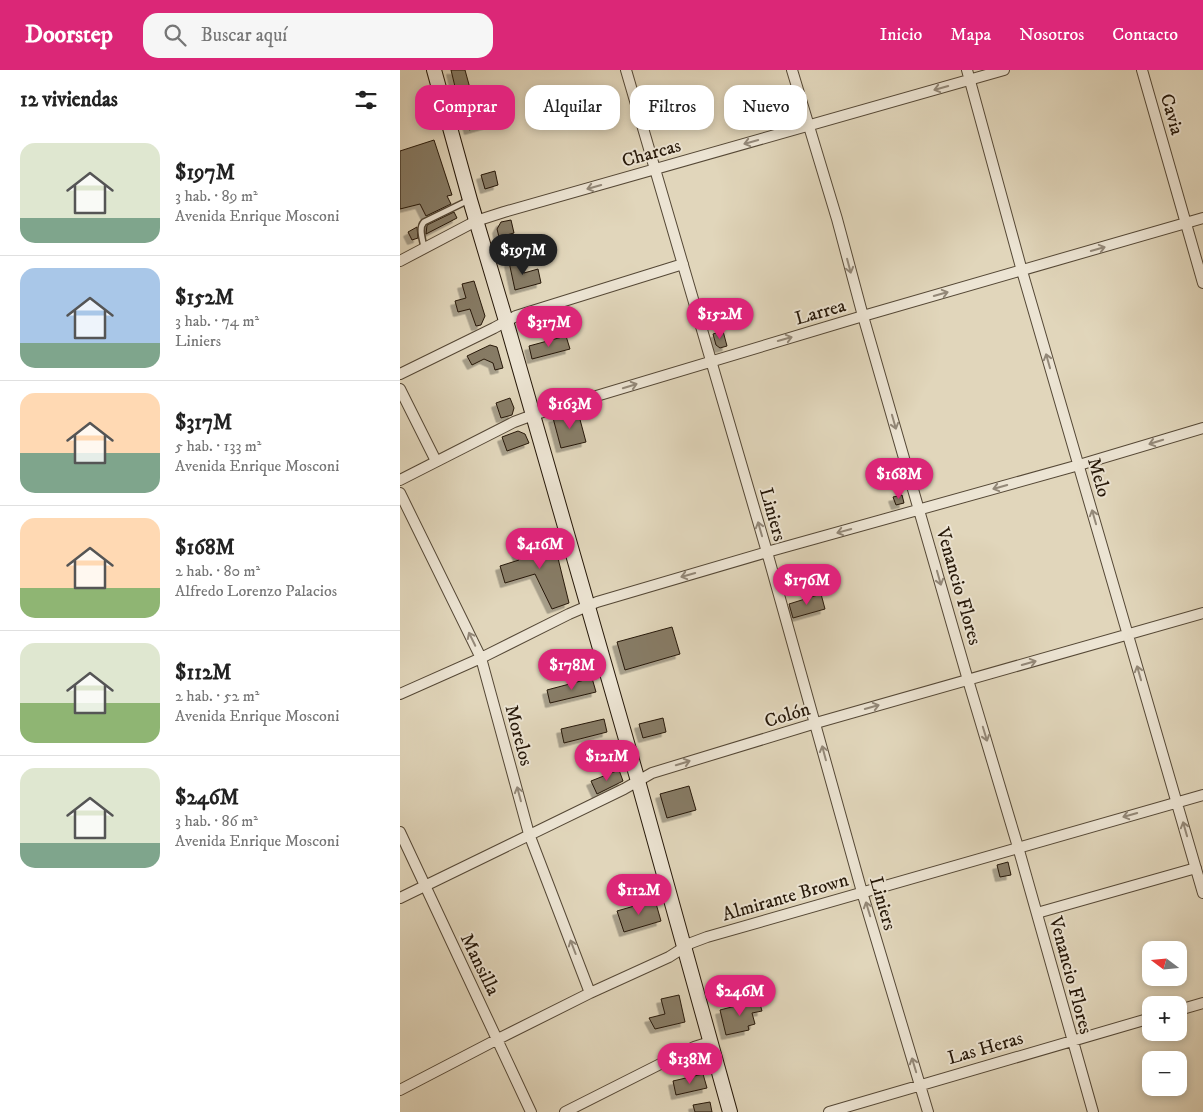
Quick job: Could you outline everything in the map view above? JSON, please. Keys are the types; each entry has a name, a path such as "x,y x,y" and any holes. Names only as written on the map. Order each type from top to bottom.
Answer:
{"main road":[{"path":"434,70 476,222 638,781 730,1112"}],"street":[{"name":"Liniers","path":"626,70 767,552 862,892 928,1112"},
{"name":"Venancio Flores","path":"792,70 1093,1112"},
{"name":"Charcas","path":"400,261 476,222 504,212 809,125 968,75 1004,70"},
{"name":"Cavia","path":"1142,70 1203,283"},
{"name":"Melo","path":"968,75 1022,271 1203,893"},
{"name":"Larrea","path":"400,480 514,422 533,415 863,316 1203,218"},
{"path":"400,374 516,316 683,264"},
{"path":"400,389 436,461"},
{"path":"400,694 481,658 586,605 1203,428"},
{"name":"Morelos","path":"400,493 481,658 530,834 590,993"},
{"name":"Colón","path":"400,898 652,773 816,723 1203,613"},
{"name":"Almirante Brown","path":"400,1090 498,1038 590,993 670,957 696,940 1203,795"},
{"name":"Mansilla","path":"400,832 531,1112"},
{"path":"1037,913 1196,868"},
{"path":"1187,1008 1203,1003"},
{"name":"Las Heras","path":"829,1112 1142,1021"},
{"path":"565,1112 694,1047 710,1042"}],"lane":[{"path":"424,248 422,224 470,200"}],"building":[{"path":"451,70 465,70 469,85 455,85"},
{"path":"434,140 452,195 447,196 451,204 426,216 420,204 400,209 400,151"},
{"path":"495,171 498,185 485,189 481,175"},
{"path":"454,212 457,218 426,234 427,225"},
{"path":"511,220 514,233 499,237 497,229 501,222"},
{"path":"417,227 418,238 412,240 408,232"},
{"path":"521,260 524,273 538,269 541,283 515,290 509,262"},
{"path":"474,281 485,316 481,325 476,326 470,309 458,312 455,301 466,298 462,284"},
{"path":"723,331 727,346 720,348 716,345 713,334"},
{"path":"566,336 570,349 532,359 529,346"},
{"path":"490,345 497,347 503,368 495,370 493,363 484,359 472,365 467,356"},
{"path":"510,398 514,408 512,415 501,418 496,403"},
{"path":"578,412 586,442 561,448 553,418"},
{"path":"518,431 525,434 529,443 507,451 502,437"},
{"path":"902,495 904,503 896,505 893,497"},
{"path":"553,538 569,603 552,609 535,574 505,583 500,566 519,560 515,548"},
{"path":"821,594 825,609 793,618 789,604"},
{"path":"672,627 680,654 625,670 617,642"},
{"path":"592,678 596,692 550,703 547,690"},
{"path":"663,718 666,732 643,738 639,724"},
{"path":"604,719 607,732 564,743 561,729"},
{"path":"612,745 615,758 591,765 587,752"},
{"path":"619,770 623,781 597,794 591,781"},
{"path":"689,786 696,810 667,818 660,794"},
{"path":"1008,862 1011,875 1000,877 997,865"},
{"path":"655,900 661,921 624,932 617,911"},
{"path":"679,995 685,1022 655,1029 649,1018 665,1014 661,999"},
{"path":"759,1000 762,1011 752,1013 755,1024 748,1026 749,1030 726,1035 720,1010"},
{"path":"703,1074 707,1088 676,1095 673,1081"},
{"path":"710,1102 712,1112 695,1112 693,1105"}]}
